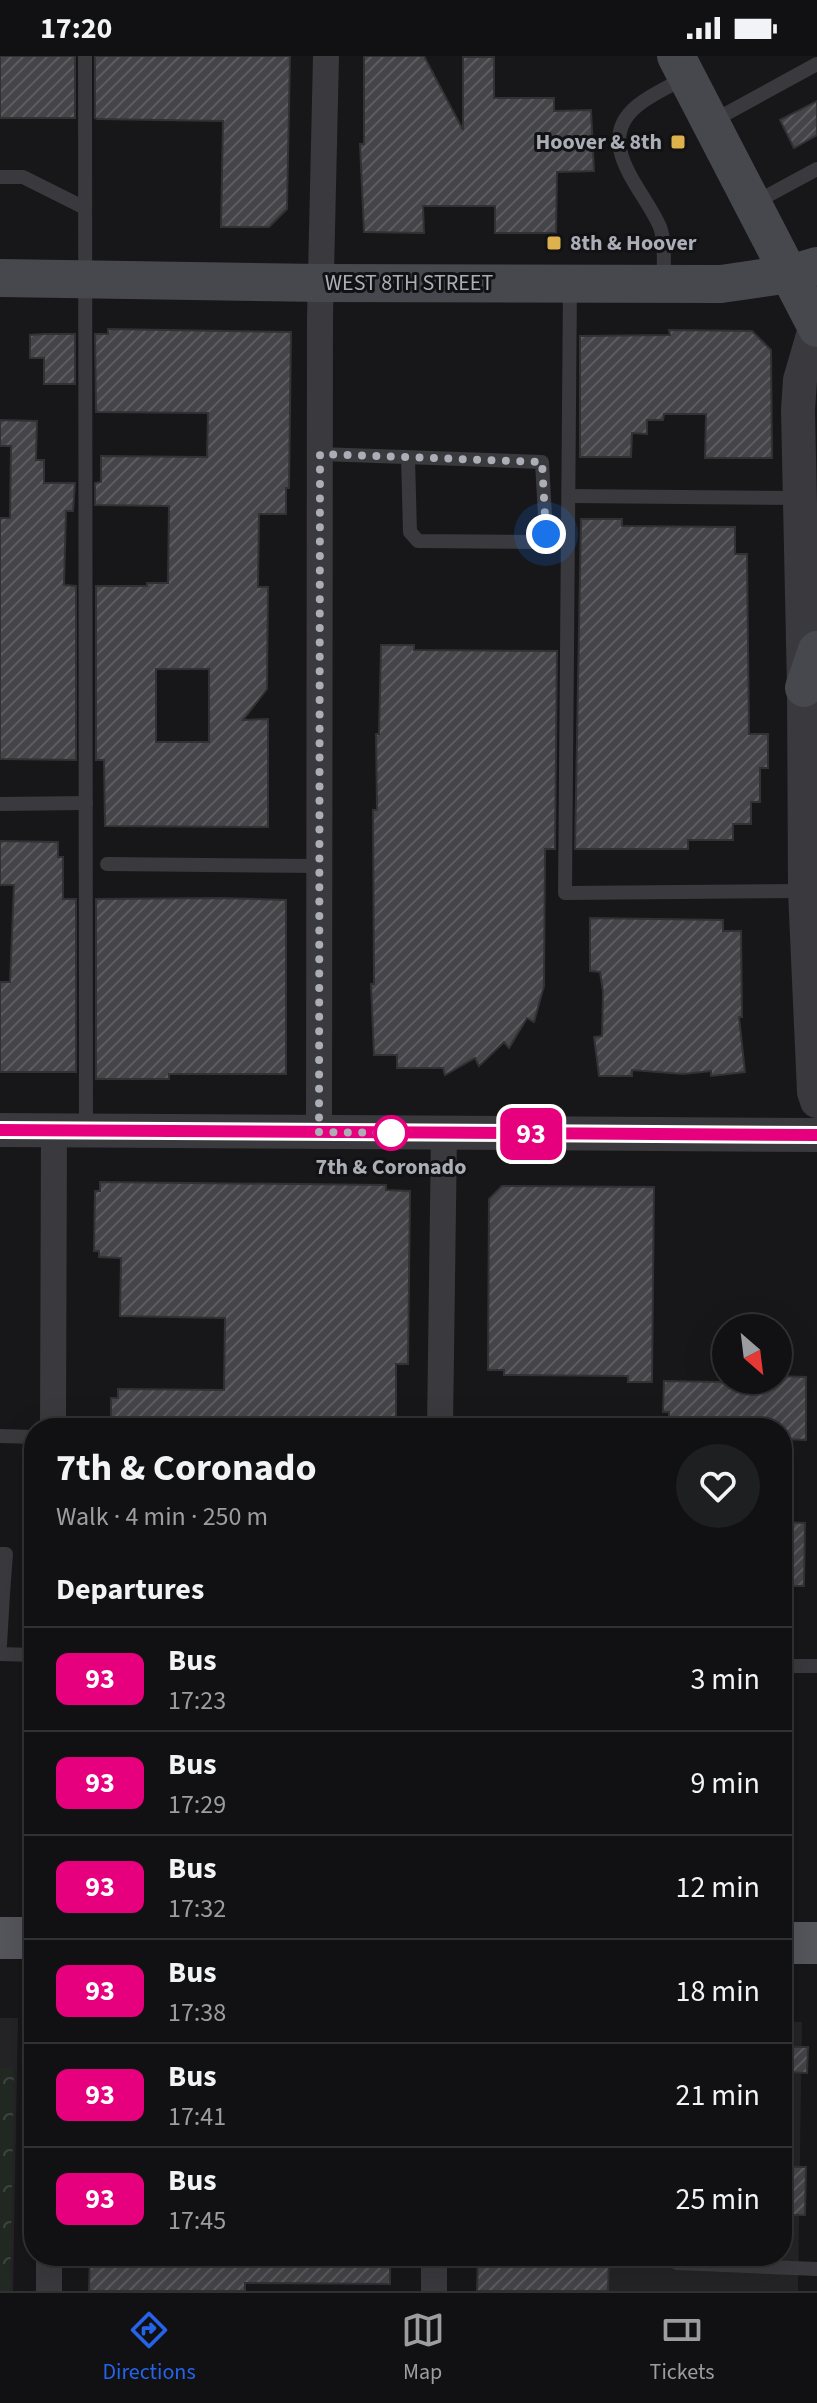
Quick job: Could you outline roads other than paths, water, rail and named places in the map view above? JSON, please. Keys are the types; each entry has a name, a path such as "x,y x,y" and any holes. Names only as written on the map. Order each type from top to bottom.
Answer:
{"main road":[{"path":"681,67 753,203 804,270 816,327"},
{"name":"WEST 8TH STREET","path":"0,278 721,284 804,270"},
{"path":"804,688 817,650"},
{"path":"0,1938 24,1938"},
{"path":"792,1943 817,1943"}],"street":[{"path":"319,1132 321,283 326,56"},
{"path":"816,327 800,380 799,498 814,1092 817,1101"},
{"path":"0,1130 817,1135"},
{"path":"54,1418 70,1130"},
{"path":"440,1418 444,1134"},
{"path":"49,2266 49,2291"},
{"path":"434,2266 434,2291"}],"lane":[{"path":"70,1130 86,803 85,56"},
{"path":"710,122 817,64"},
{"path":"664,284 661,229 629,173 617,143 620,128 637,106 681,67"},
{"path":"753,203 817,169"},
{"path":"0,177 23,177 85,208"},
{"path":"570,284 565,893 811,891"},
{"path":"320,454 542,462 546,534 535,542 418,541 410,532 408,458"},
{"path":"570,496 799,498"},
{"path":"0,804 86,803"},
{"path":"107,864 319,866"},
{"path":"0,1436 24,1437"},
{"path":"0,1554 6,1554 0,1645"},
{"path":"0,1654 24,1655"},
{"path":"792,1666 817,1666"},
{"path":"747,2266 817,2269"}],"place":[{"name":"Hoover & 8th","path":"678,142"},
{"name":"8th & Hoover","path":"554,243"},
{"name":"7th & Coronado","path":"391,1133"}]}
